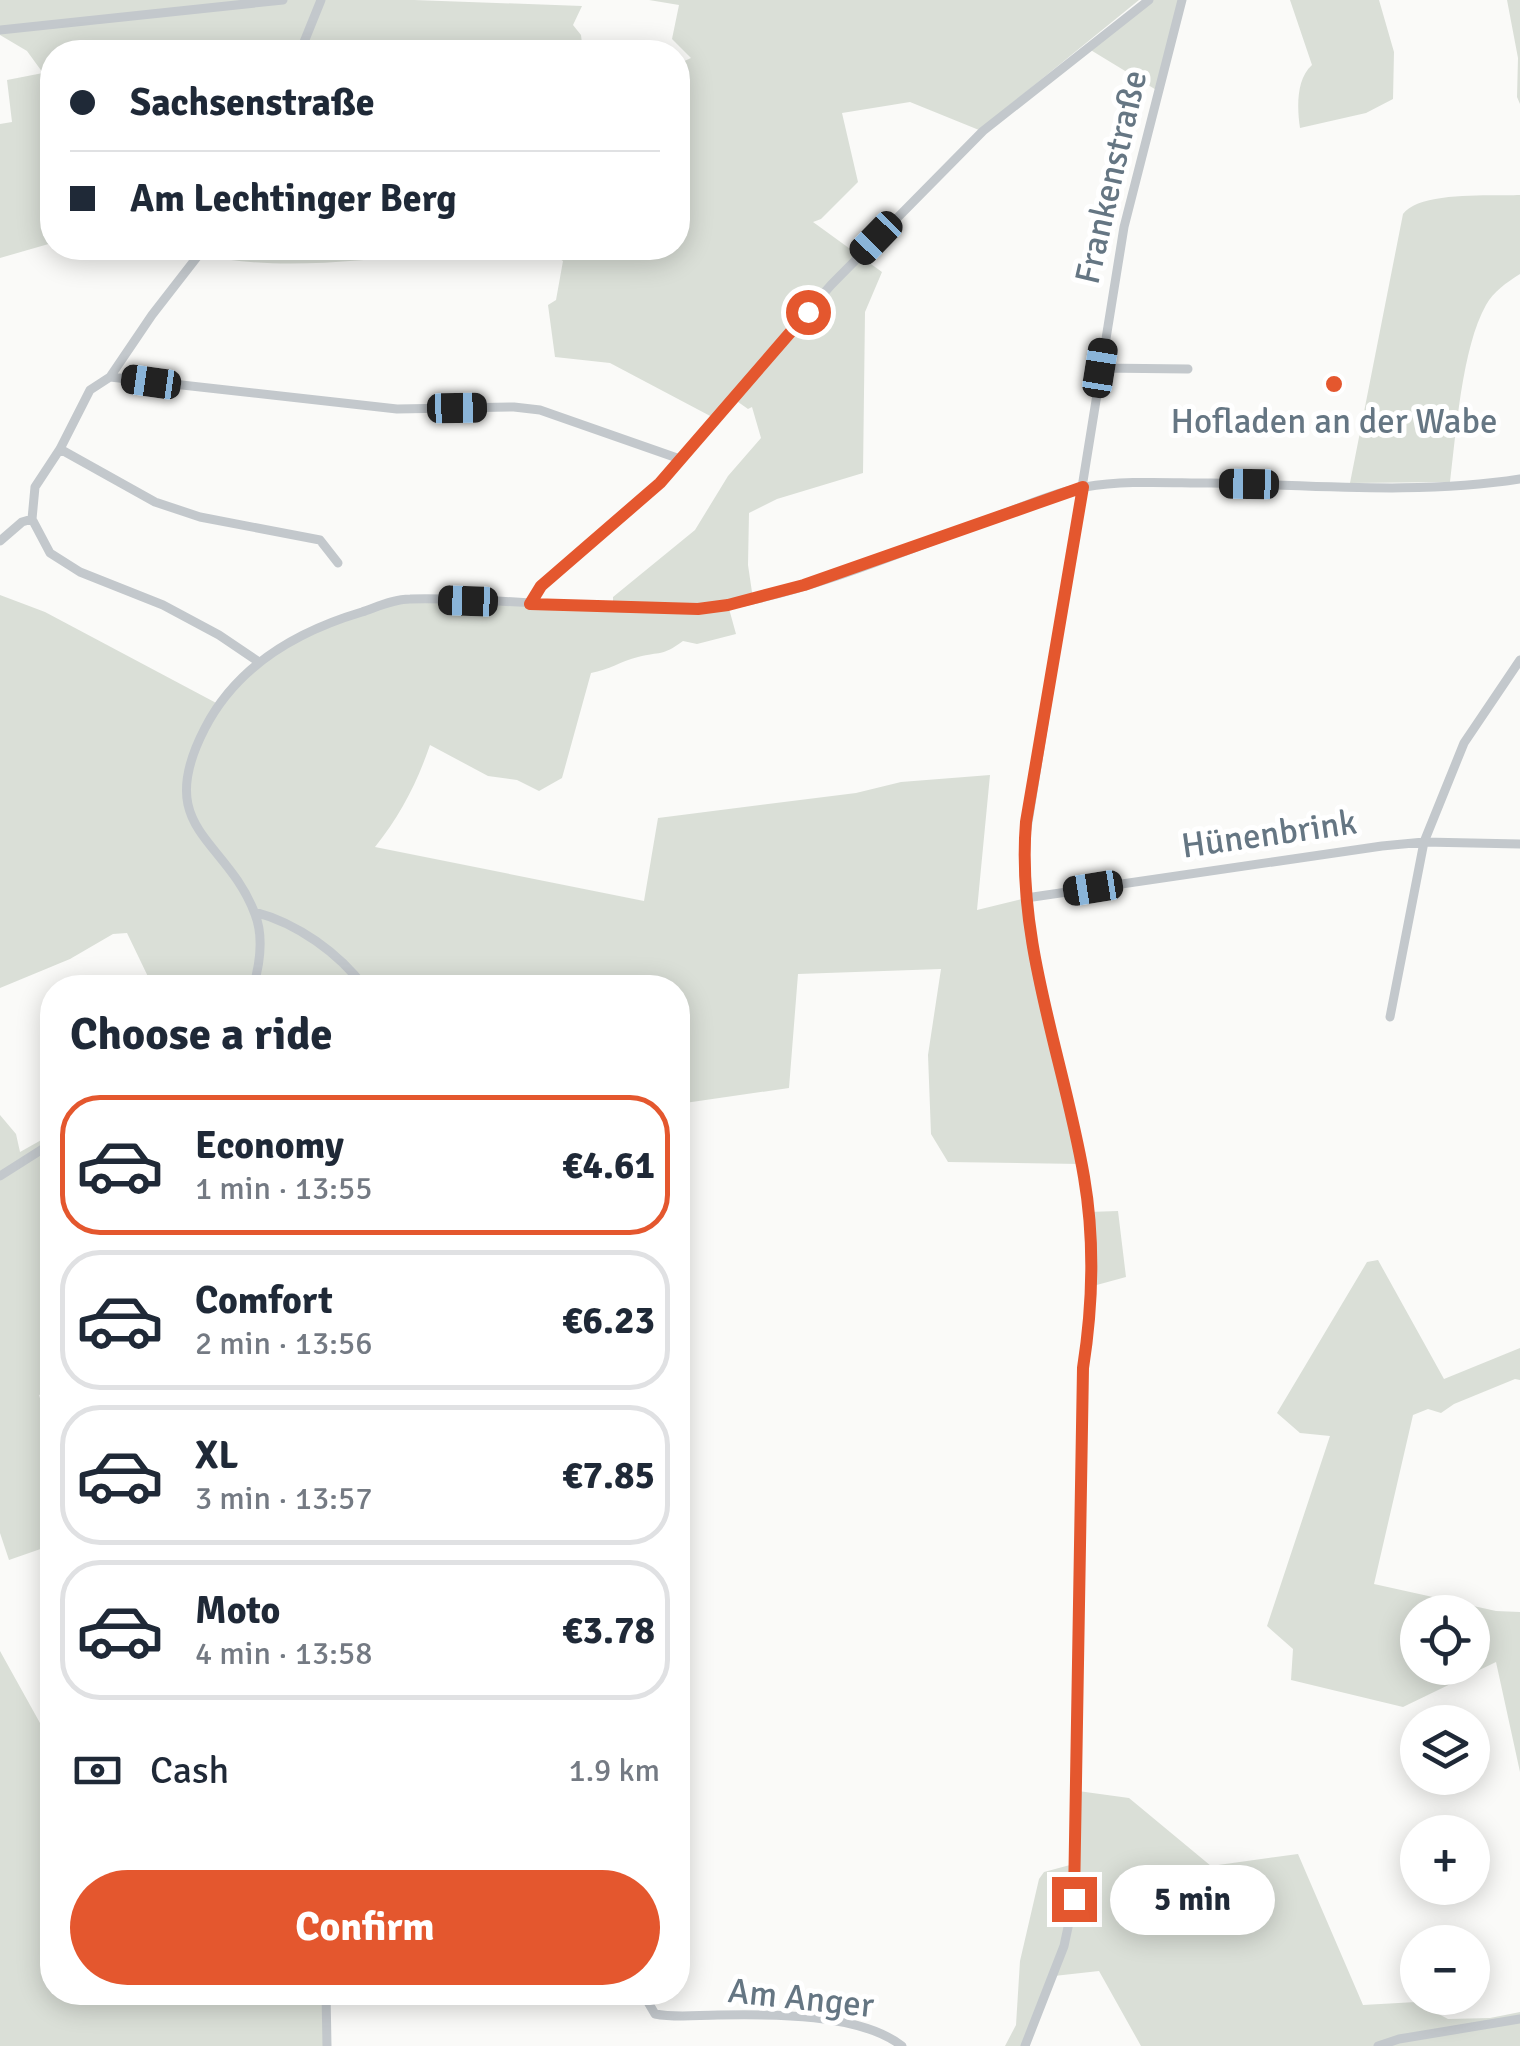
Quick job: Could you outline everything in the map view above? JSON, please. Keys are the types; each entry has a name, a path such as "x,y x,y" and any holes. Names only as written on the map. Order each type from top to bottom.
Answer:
{"street":[{"path":"0,30 284,0"},
{"path":"305,40 321,0"},
{"path":"530,604 541,586 660,483 831,285 939,173 983,131 1149,0"},
{"name":"Frankenstraße","path":"1025,2046 1064,1946 1074,1899 1083,1368 1093,1286 1084,1176 1043,996 1026,898 1026,822 1124,227 1182,0"},
{"path":"195,260 110,376 90,390 60,450 35,487 32,520 50,553 80,572 162,605 219,635 259,662"},
{"path":"1100,368 1188,369"},
{"path":"110,376 397,409 540,410 680,460"},
{"path":"60,450 155,502 200,517 320,540 338,562"},
{"path":"257,975 261,953 255,912 239,884 202,838 193,820 186,786 195,748 207,723 259,662 299,635 328,622 405,599 698,609 728,605 804,585 1083,487 1141,482 1454,486 1520,479"},
{"path":"0,541 22,522 32,520"},
{"path":"1390,1017 1424,842 1464,743 1520,660"},
{"name":"Hünenbrink","path":"1026,898 1281,859 1424,842 1520,844"},
{"path":"255,912 283,920 356,975"},
{"path":"0,1176 40,1151"},
{"path":"326,2005 328,2046"},
{"name":"Am Anger","path":"650,2005 655,2014 760,2015 831,2022 878,2031 902,2046"},
{"path":"1378,2046 1520,2018"}],"shaded area":[{"path":"0,0 414,0 582,6 573,25 582,40 40,40 40,69 27,51 0,35"},
{"path":"649,0 1139,0 979,130 910,102 842,113 858,182 821,219 813,222 882,272 865,312 863,473 777,499 749,513 748,565 753,599 728,605 736,634 697,644 683,641 665,652 591,673 562,778 539,791 517,780 488,776 430,745 407,799 375,847 644,901 658,818 856,793 901,782 990,775 977,910 1026,898 1081,1164 948,1162 931,1134 928,1055 941,969 798,974 789,1088 690,1102 690,975 147,975 127,933 113,934 70,959 0,988 0,595 45,612 220,705 239,683 299,635 405,599 613,607 613,597 695,530 728,476 761,438 752,407 748,409 731,397 714,418 610,363 555,357 548,305 556,300 561,260 690,260 691,58 690,40 672,39 679,5"},
{"path":"1148,0 1185,0 1158,91 1089,49"},
{"path":"1290,0 1379,0 1394,52 1393,99 1366,113 1300,128 1300,86 1312,65"},
{"path":"1507,0 1520,0 1520,104 1518,58"},
{"path":"40,74 40,246 0,258 0,124 12,122 7,80"},
{"path":"1520,195 1520,274 1493,296 1478,323 1461,391 1450,482 1350,483 1403,214 1424,201 1440,198"},
{"path":"234,260 363,260 282,264"},
{"path":"0,1115 16,1134 20,1152 40,1141 40,1549 9,1560 0,1533"},
{"path":"1118,1211 1126,1277 1093,1286 1088,1212"},
{"path":"1378,1260 1444,1379 1520,1348 1520,1380 1454,1404 1441,1413 1428,1409 1413,1415 1374,1584 1424,1595 1400,1595 1400,1685 1448,1685 1400,1706 1291,1680 1293,1649 1267,1626 1330,1436 1300,1433 1277,1413 1367,1262"},
{"path":"1490,1610 1520,1612 1520,1772 1496,1662 1490,1665"},
{"path":"0,1651 40,1723 40,2005 326,2005 327,2046 0,2046"},
{"path":"1078,1791 1129,1798 1211,1866 1298,1854 1363,2005 1400,2003 1400,2015 1440,2015 1448,2019 1490,2018 1520,2012 1520,2046 1141,2046 1099,1971 1054,1976 1025,2046 1005,2046 1016,2025 1020,1961 1039,1879 1044,1872 1070,1865 1071,1798"}],"place":[{"name":"Hofladen an der Wabe","path":"1334,384"}],"route":[{"path":"808,312 660,483 541,586 530,604 698,609 728,605 804,585 1083,487 1026,822 1024,871 1043,996 1084,1176 1093,1286 1083,1368 1078,1854 1074,1899"}]}
